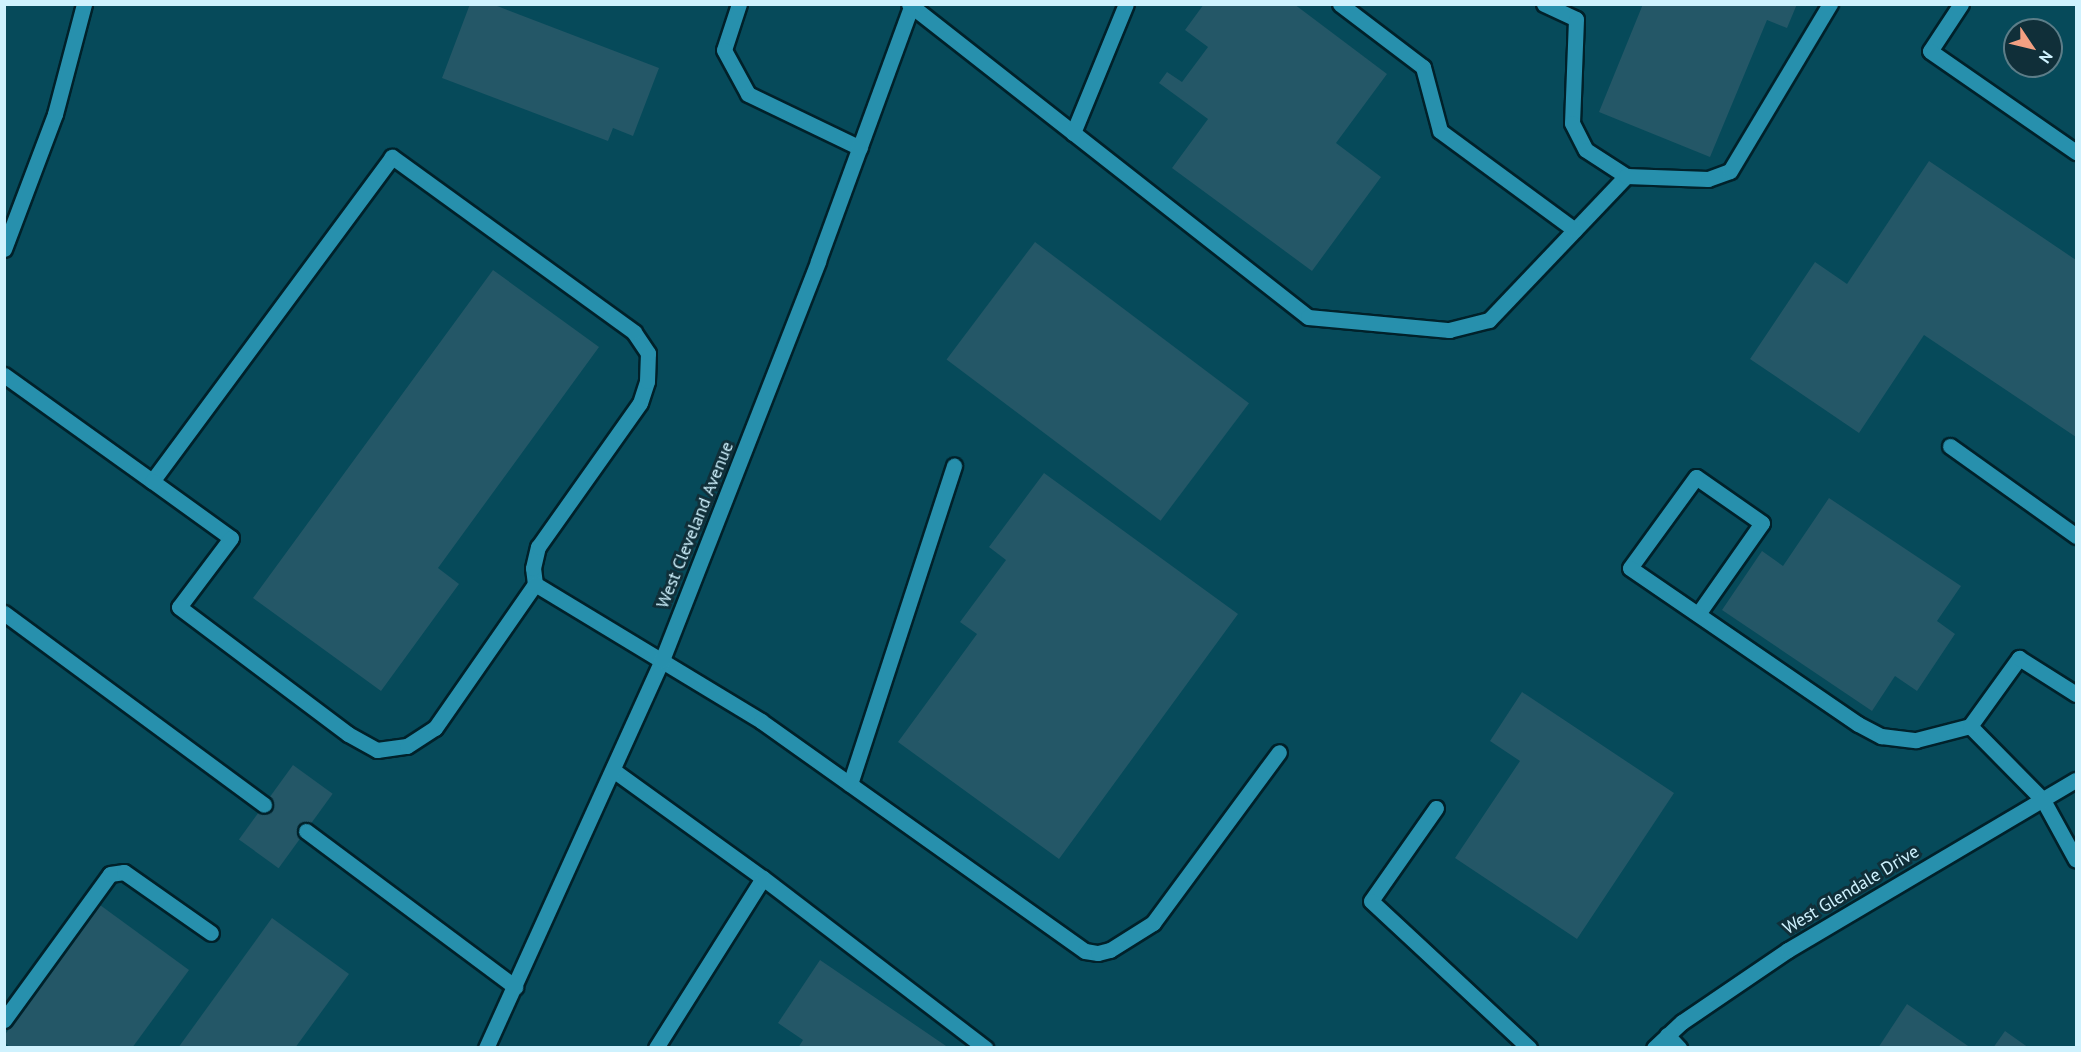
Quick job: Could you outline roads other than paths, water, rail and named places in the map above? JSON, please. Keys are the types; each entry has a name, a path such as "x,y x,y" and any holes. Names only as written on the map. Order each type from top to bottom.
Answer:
{"main road":[{"path":"4,249 55,114 84,4"},
{"path":"739,4 724,50 748,94 860,148"},
{"path":"1073,133 1126,4"},
{"path":"1340,4 1423,67 1440,131 1575,230"},
{"path":"1544,4 1576,19 1572,123 1586,150 1626,176 1708,179 1730,171 1830,4"},
{"path":"1961,4 1930,51 2076,152"},
{"path":"910,5 1308,317 1449,330 1471,328 1489,320 1626,176"},
{"name":"West Cleveland Avenue","path":"486,1047 662,660 860,148 910,5"},
{"path":"4,375 231,538 178,607 348,734 377,750 406,746 435,728 534,584 533,568 538,547 640,404 647,381 648,352 634,332 392,157 152,481"},
{"path":"1950,446 2076,536"},
{"path":"850,784 954,466"},
{"path":"1698,614 1762,523 1696,477 1630,568 1698,614 1881,736 1916,740 1970,726 2019,658 2076,694"},
{"path":"534,584 762,721 1085,951 1098,953 1110,950 1153,923 1279,752"},
{"path":"4,613 264,806"},
{"path":"1970,726 2043,800 2076,860"},
{"path":"613,770 762,878 985,1047"},
{"name":"West Glendale Drive","path":"1654,1047 1667,1035 1788,950 2076,780"},
{"path":"1436,808 1371,901 1529,1047"},
{"path":"306,831 515,987"},
{"path":"4,1020 110,874 124,872 211,933"},
{"path":"656,1047 762,878"},
{"path":"1667,1035 1679,1047"}]}
